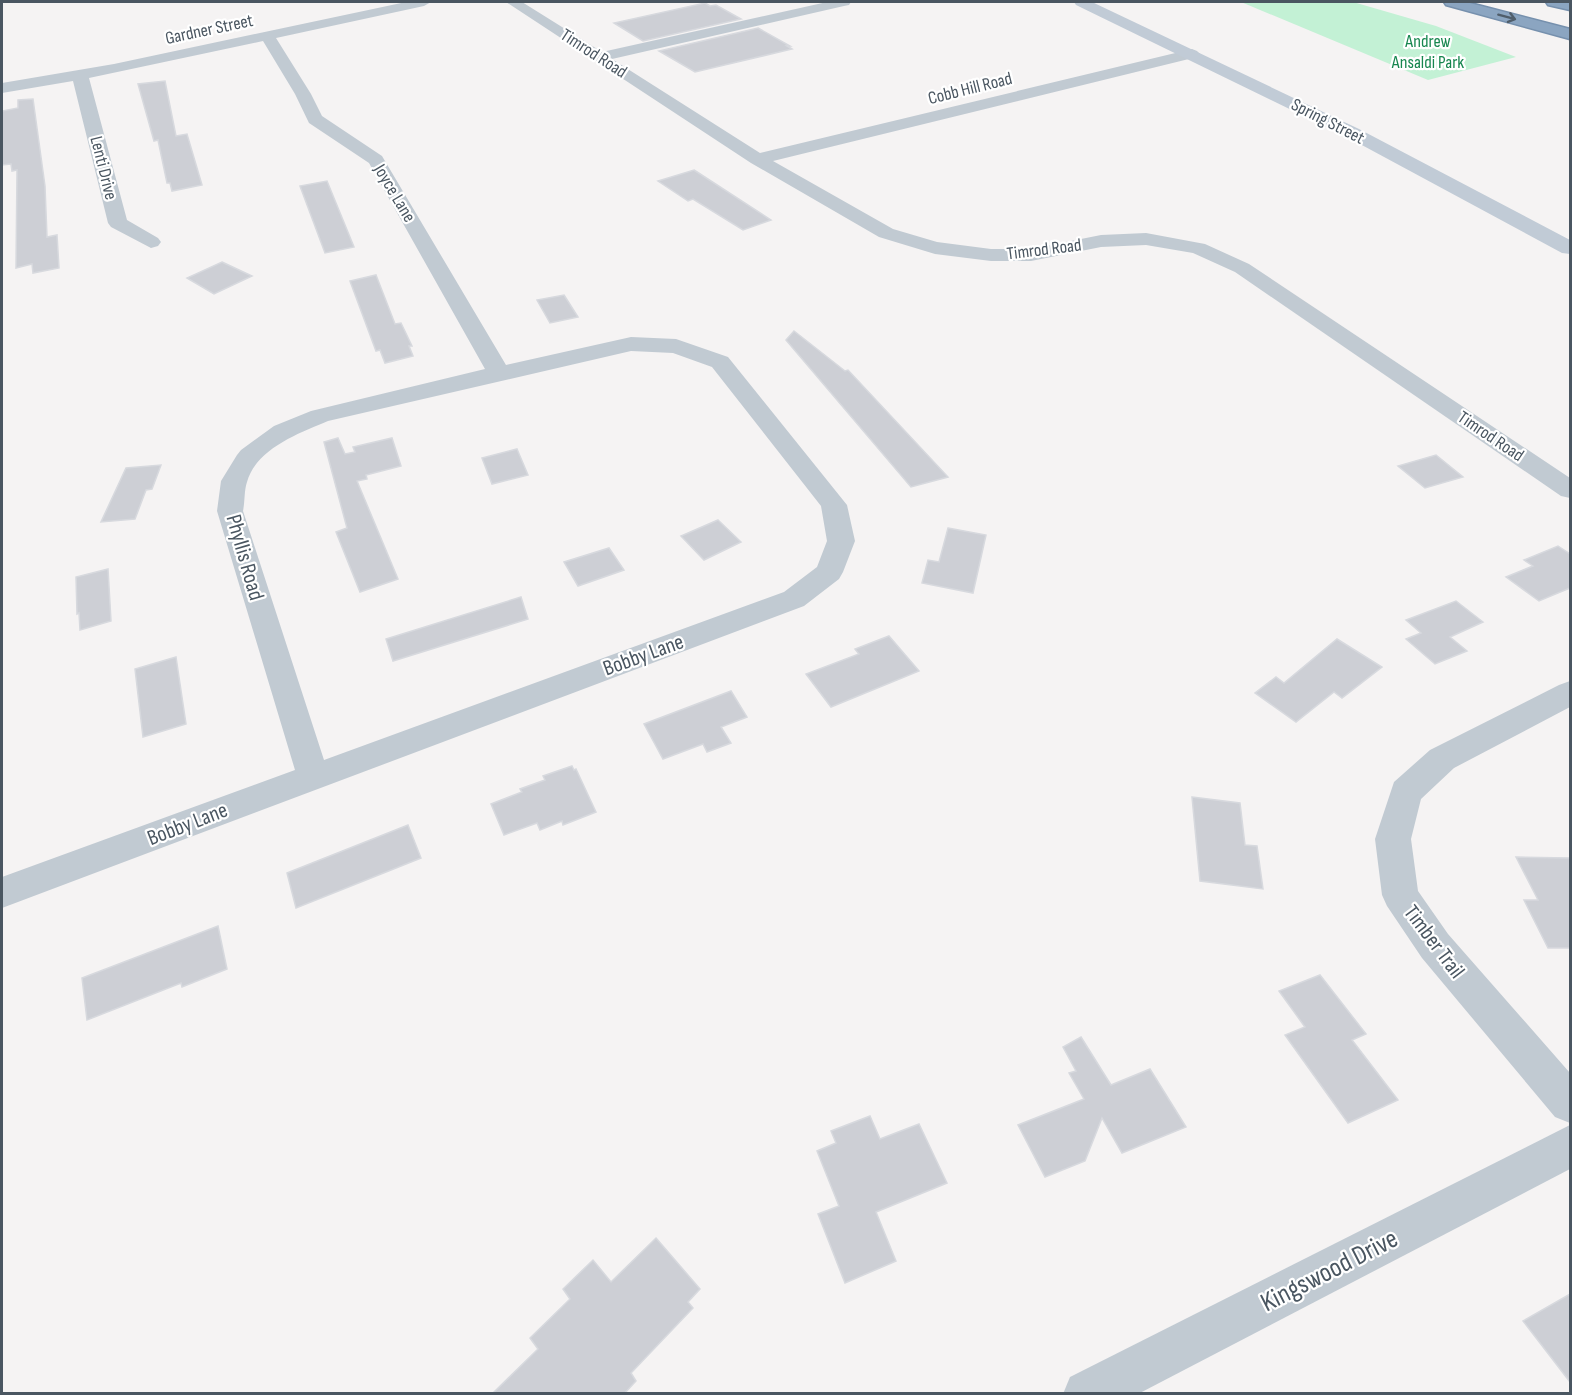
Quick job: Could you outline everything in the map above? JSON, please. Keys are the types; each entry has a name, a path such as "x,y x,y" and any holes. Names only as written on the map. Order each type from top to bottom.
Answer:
{"highway":[{"path":"1451,2 1570,34"},
{"path":"1553,2 1570,6"}],"street":[{"name":"Gardner Street","path":"2,88 80,75 424,2"},
{"name":"Timrod Road","path":"513,2 757,159 886,233 935,248 991,255 1031,255 1101,242 1146,239 1198,248 1242,268 1570,490"},
{"path":"601,57 844,2"},
{"name":"Spring Street","path":"1081,2 1353,133 1570,248"},
{"name":"Joyce Lane","path":"267,36 303,94 315,119 376,159 499,373"},
{"name":"Cobb Hill Road","path":"757,159 1192,54"},
{"name":"Lenti Drive","path":"80,75 118,223 152,242"},
{"name":"Bobby Lane","path":"2,893 794,598 829,572 841,541 834,505 720,362 676,346 631,344 499,373"},
{"name":"Phyllis Road","path":"312,776 230,511 234,481 250,455 283,431 320,416 499,373"},
{"name":"Timber Trail","path":"1570,693 1442,759 1406,792 1393,839 1400,895 1435,946 1570,1103"},
{"name":"Kingswood Drive","path":"1087,1394 1570,1146"}],"green space":[{"name":"Andrew Ansaldi Park","path":"1241,2 1353,2 1436,26 1516,57 1428,80"}],"building":[{"path":"705,3 710,6 716,5 741,19 643,41 614,23"},
{"path":"758,28 792,49 695,72 659,51"},
{"path":"165,81 176,136 187,134 202,185 172,191 170,183 167,183 158,140 154,141 138,84"},
{"path":"33,99 45,186 47,237 57,235 59,268 33,273 32,264 16,268 17,170 12,171 11,164 2,165 2,111 18,108 18,100"},
{"path":"694,170 771,220 743,230 693,199 688,201 658,181"},
{"path":"327,181 354,247 325,253 300,186"},
{"path":"222,262 252,276 214,294 187,278"},
{"path":"376,275 395,324 401,323 412,346 409,346 413,356 385,363 380,350 376,351 350,281"},
{"path":"564,295 578,317 550,323 537,300"},
{"path":"794,331 845,371 848,370 948,477 911,487 786,340"},
{"path":"338,438 345,454 355,452 353,447 392,438 401,466 366,475 367,479 357,481 398,579 360,592 336,532 347,528 324,442"},
{"path":"517,449 528,475 492,484 482,458"},
{"path":"1436,455 1463,477 1425,488 1398,466"},
{"path":"161,465 152,489 146,490 135,519 101,522 126,468"},
{"path":"718,520 741,542 704,560 681,536"},
{"path":"948,528 986,535 973,593 922,583 928,560 939,562"},
{"path":"1558,546 1570,554 1570,588 1539,601 1506,577 1533,566 1524,560"},
{"path":"609,548 624,570 578,586 564,562"},
{"path":"108,569 111,621 80,630 76,577"},
{"path":"521,597 528,619 393,661 386,639"},
{"path":"1456,601 1483,622 1450,637 1467,651 1435,664 1406,639 1421,633 1406,620"},
{"path":"889,636 919,671 831,707 806,674 859,654 855,649"},
{"path":"1337,639 1382,667 1342,698 1334,692 1296,722 1255,693 1276,677 1284,683"},
{"path":"176,657 186,724 143,737 135,669"},
{"path":"731,691 747,717 721,727 731,743 707,752 703,744 663,759 644,724"},
{"path":"572,766 574,770 576,769 596,812 563,825 562,821 540,830 537,823 504,835 491,804 522,792 520,789 545,780 543,776"},
{"path":"1192,797 1240,803 1245,845 1257,846 1263,889 1200,881"},
{"path":"408,825 421,858 296,908 287,873"},
{"path":"1516,857 1570,858 1570,948 1548,948 1524,900 1538,900"},
{"path":"218,926 227,969 182,987 181,983 87,1020 82,978"},
{"path":"1320,975 1366,1034 1352,1040 1398,1100 1348,1123 1285,1035 1305,1027 1279,991"},
{"path":"1081,1037 1111,1085 1150,1069 1186,1127 1122,1153 1102,1118 1085,1161 1045,1177 1018,1125 1084,1099 1069,1073 1076,1071 1063,1047"},
{"path":"870,1116 880,1139 919,1124 947,1183 876,1212 896,1261 845,1283 818,1214 839,1206 817,1151 836,1143 831,1131"},
{"path":"656,1238 700,1289 688,1302 693,1308 631,1373 636,1381 624,1394 492,1394 538,1349 530,1338 570,1299 563,1289 593,1260 611,1282"},
{"path":"1570,1294 1570,1382 1523,1321"}]}
